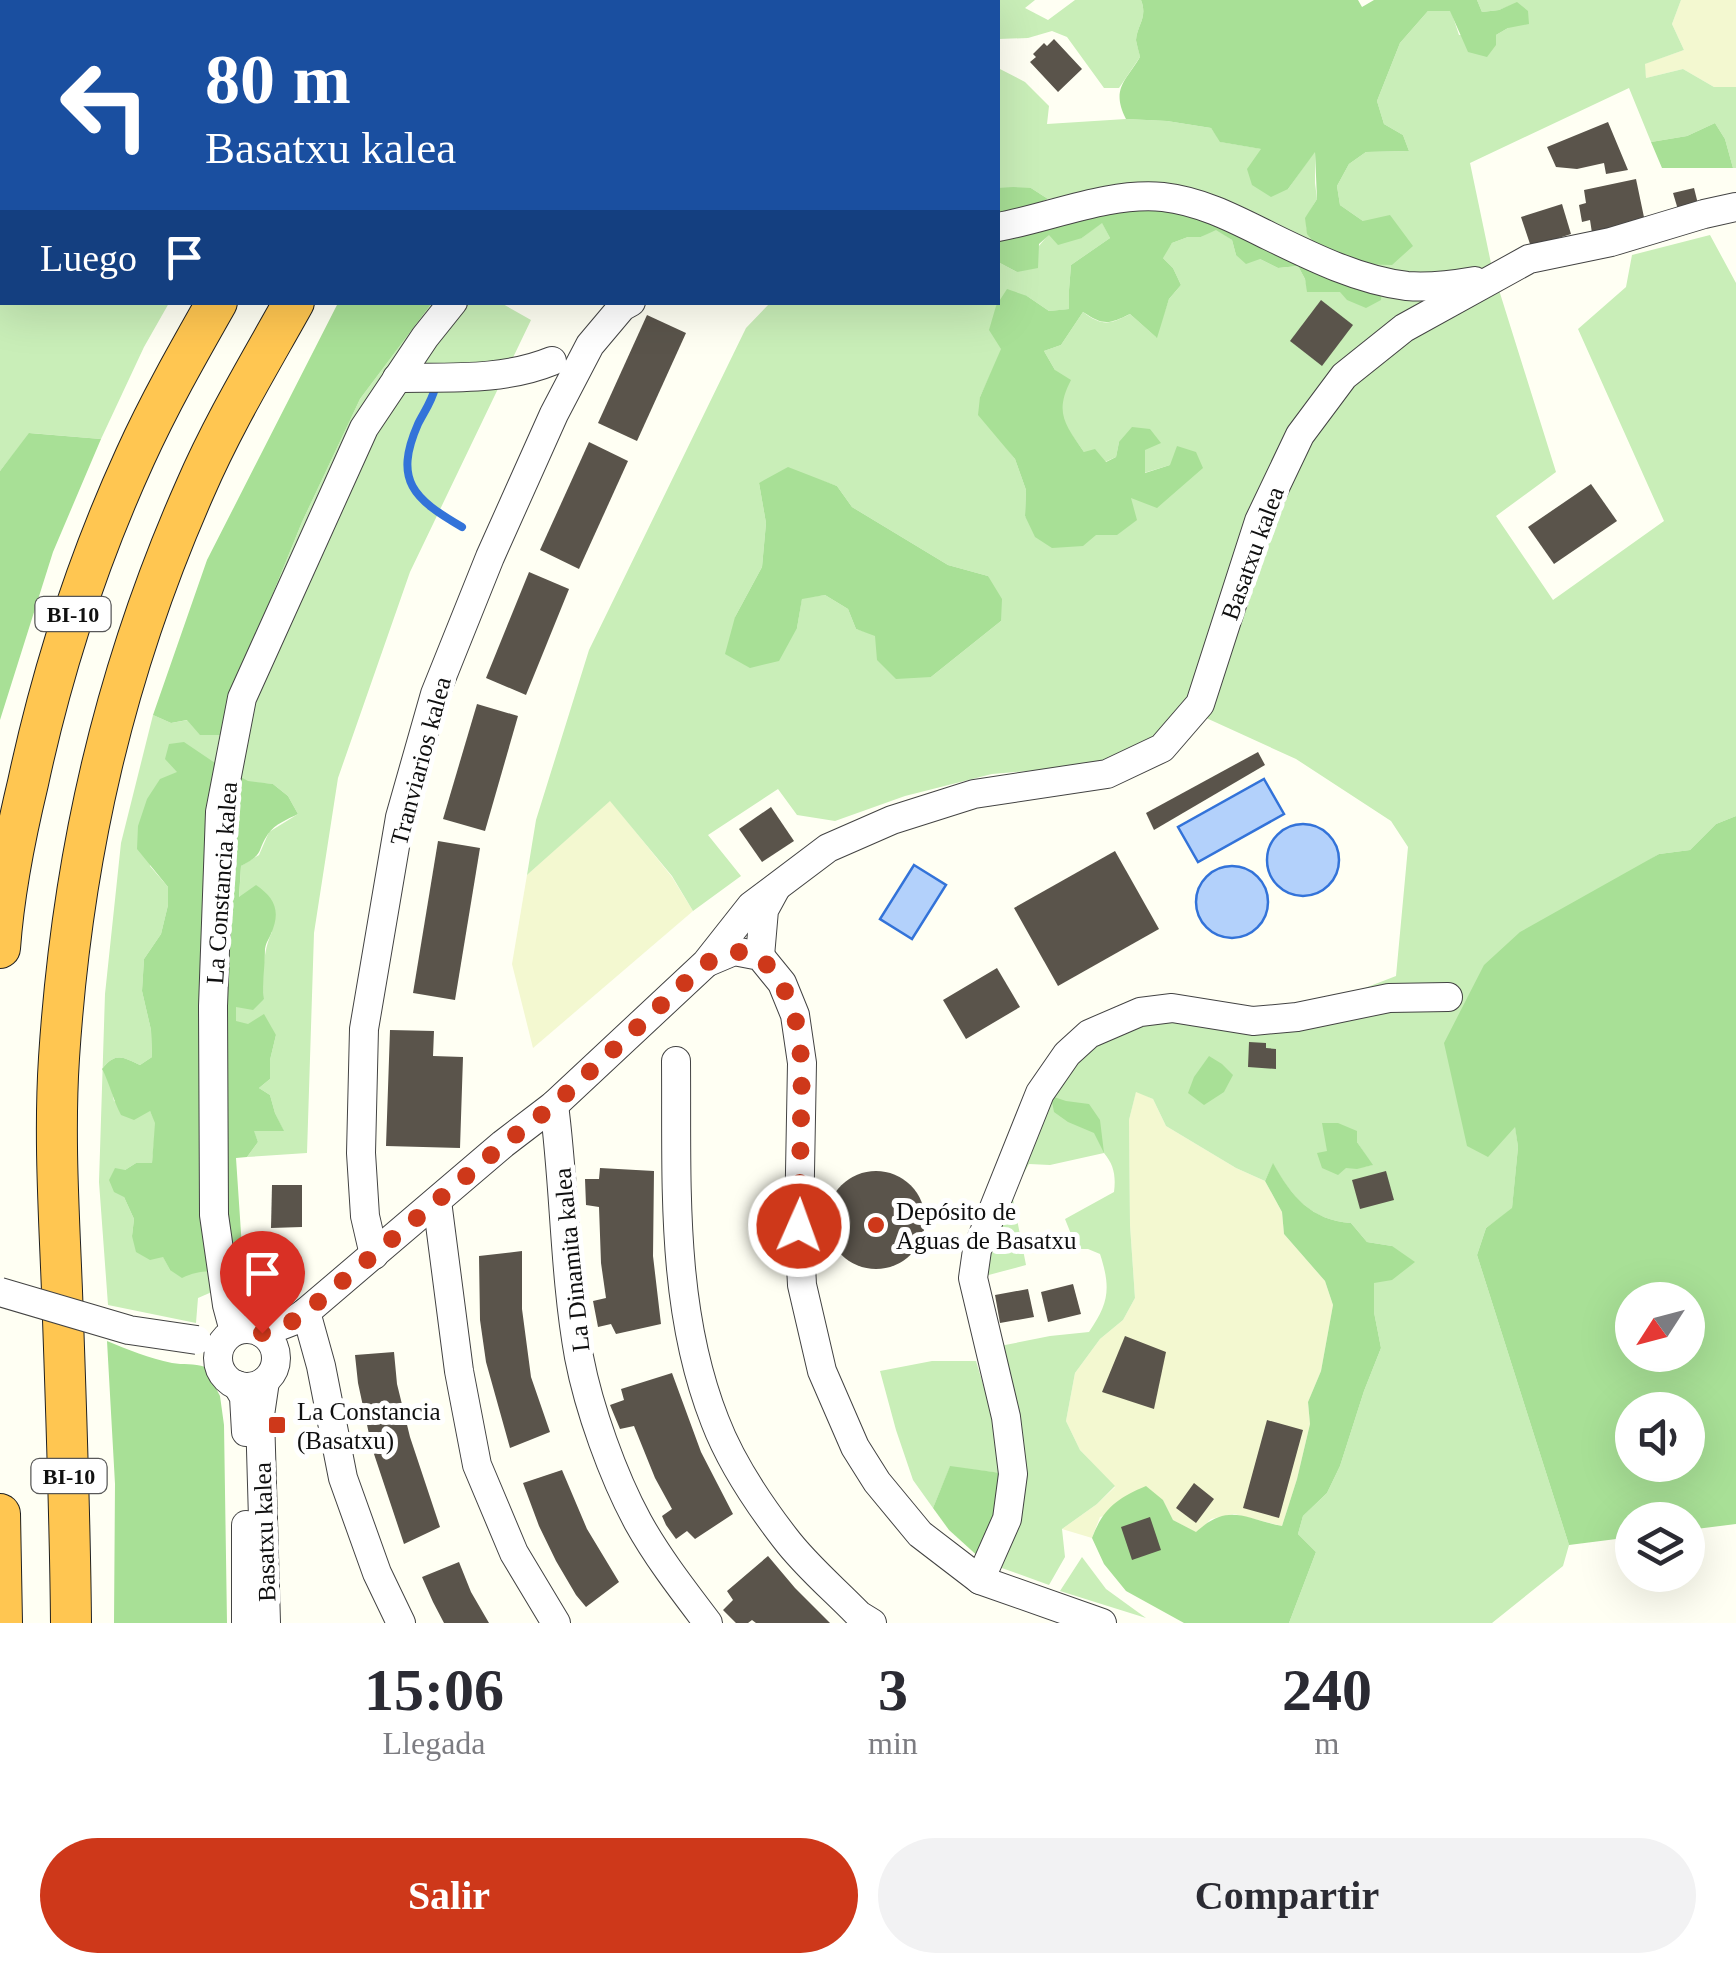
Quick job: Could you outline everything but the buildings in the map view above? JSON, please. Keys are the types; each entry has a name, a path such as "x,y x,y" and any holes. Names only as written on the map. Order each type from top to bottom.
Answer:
{"highway":[{"name":"BI-10","path":"0,948 30,769 75,608 135,456 215,305"},
{"name":"BI-10","path":"71,1623 58,1163 59,1061 72,921 96,786 139,630 169,550 213,452 292,305"},
{"path":"0,1514 2,1623"}],"street":[{"path":"1000,227 1114,198 1161,197 1196,203 1307,254 1405,286 1441,286 1494,278"},
{"name":"Basatxu kalea","path":"240,1348 299,1316 554,1105 706,963 751,906 828,848 892,820 974,794 1107,774 1162,748 1200,704 1259,521 1300,435 1344,376 1404,328 1528,259 1610,242 1736,208"},
{"name":"La Constancia kalea","path":"240,1348 214,1216 213,1006 220,812 242,698 364,428 451,305"},
{"name":"Tranviarios kalea","path":"374,1255 365,1216 361,1153 364,1029 400,817 435,694 490,557 554,414 590,346 627,305"},
{"path":"397,378 497,376 552,361"},
{"path":"760,956 764,910 777,887"},
{"path":"706,963 734,951 760,956 782,984 795,1016 802,1063 802,1284 822,1371 855,1448 920,1534 980,1580 1102,1623"},
{"path":"980,1580 1008,1519 1013,1474 1006,1417 973,1278 976,1250 1040,1093 1067,1054 1089,1034 1140,1012 1172,1008 1253,1021 1296,1017 1390,998 1448,997"},
{"path":"676,1060 677,1234 692,1344 715,1422 746,1482 787,1541 872,1623"},
{"name":"La Dinamita kalea","path":"554,1105 575,1327 602,1436 638,1522 708,1623"},
{"path":"438,1200 459,1371 478,1464 514,1553 556,1623"},
{"path":"0,1292 129,1330 240,1348"},
{"path":"299,1316 326,1391 343,1478 377,1573 401,1623"},
{"name":"Basatxu kalea","path":"240,1348 247,1414 246,1623"},
{"name":"Basatxu kalea","path":"240,1348 260,1415 266,1623"}],"green space":[{"path":"1000,0 1035,0 1025,8 1048,20 1075,0 1141,0 1143,6 1136,40 1140,57 1119,88 1104,88 1067,37 1052,31 1028,38 1000,39"},
{"path":"1141,0 1358,0 1362,7 1374,0 1477,0 1482,12 1517,2 1528,11 1529,24 1496,35 1496,45 1487,57 1468,52 1450,11 1428,11 1400,43 1377,101 1384,124 1403,135 1409,151 1366,152 1349,164 1337,186 1340,205 1363,221 1390,215 1413,246 1392,265 1357,264 1321,251 1307,234 1305,218 1317,199 1315,152 1288,189 1271,197 1252,185 1247,169 1261,149 1220,142 1211,128 1126,119 1120,93 1140,57 1136,40 1143,17"},
{"path":"1477,0 1681,0 1672,24 1684,50 1645,64 1646,78 1683,69 1714,87 1736,87 1736,168 1715,123 1687,136 1651,142 1629,88 1470,163 1492,268 1456,277 1416,280 1357,264 1363,221 1340,205 1337,186 1349,164 1366,152 1409,151 1403,135 1384,124 1377,101 1400,43 1428,11 1451,11 1459,35 1496,35 1508,28 1517,3 1482,12"},
{"path":"1681,0 1736,0 1736,87 1714,87 1683,69 1646,78 1644,64 1684,50 1672,24"},
{"path":"1000,69 1025,82 1049,106 1047,124 1126,119 1211,128 1221,142 1262,149 1288,189 1315,151 1317,199 1306,226 1321,251 1125,187 1048,199 1031,188 1000,188"},
{"path":"1715,123 1725,139 1733,168 1662,168 1651,142 1687,136"},
{"path":"1000,188 1031,188 1048,199 1000,215"},
{"path":"1161,202 1382,289 1381,300 1366,308 1347,300 1340,292 1307,292 1298,266 1278,268 1260,259 1246,264 1236,255 1232,240 1216,230 1172,243 1163,258 1181,285 1169,299 1157,338 1130,314 1106,322 1083,312 1061,345 1044,351 1055,370 1071,380 1063,401 1064,418 1084,452 1095,449 1106,462 1116,457 1119,442 1132,427 1150,429 1161,443 1145,450 1145,473 1170,465 1177,446 1196,452 1203,468 1157,508 1131,498 1137,520 1117,535 1096,535 1083,546 1052,548 1035,537 1025,516 1026,490 1015,459 978,415 980,397 1001,349 989,330 996,306 1007,289 1027,296 1049,311 1069,309 1071,265 1110,238 1102,223 1082,238 1058,245 1049,235 1039,244 1038,268 1017,272 1000,263 1000,220"},
{"path":"1102,222 1110,238 1071,265 1070,309 1049,311 1027,296 980,397 998,437 1015,459 1026,490 1025,517 1130,497 1170,465 1144,473 1145,450 1119,442 1116,457 1105,462 1084,452 1062,421 1062,397 1055,370 1044,351 1061,345 1083,312 1106,322 1130,314 1156,337 1169,299 1181,285 1162,257 1172,243 1201,237 1216,229 1232,240 1236,255 1260,259 1278,268 1298,266 1308,292 1460,290 1364,342 1312,399 1193,689 1177,714 1152,737 1115,758 1062,768 992,774 905,796 835,821 797,815 778,789 708,835 741,876 693,911 672,876 610,801 527,875 536,820 589,650 746,328 768,305 1000,305 1000,263 1017,272 1049,234 1082,238","holes":["814,478 837,486 852,507 948,565 988,576 1001,621 931,677 876,635 856,629 848,609 825,595 802,598 797,628 735,617 762,567 766,523 759,483"]},
{"path":"1710,235 1736,283 1736,816 1716,824 1690,850 1659,854 1620,878 1515,1125 1518,1147 1512,1209 1486,1228 1477,1255 1569,1545 1563,1566 1492,1623 1289,1623 1316,1552 1298,1534 1303,1516 1327,1493 1340,1466 1381,1348 1374,1312 1374,1282 1392,1246 1367,1242 1351,1223 1314,1212 1295,1196 1273,1164 1265,1181 1166,1126 1153,1099 1136,1092 1129,1120 1135,1298 1123,1320 1100,1339 1075,1373 1066,1421 1080,1450 1115,1486 1062,1529 1065,1557 1049,1585 999,1567 1000,1346 1089,1332 1096,1322 1106,1295 1100,1254 1077,1249 1065,1219 1114,1192 1114,1171 1104,1153 1050,1165 1029,1164 1012,1194 1026,1265 985,1276 983,1249 1041,1103 1092,1024 1321,1005 1396,976 1408,847 1391,821 1296,759 1204,717 1254,562 1316,426 1351,385 1399,345 1499,290 1556,472 1496,516 1553,600 1664,521 1578,329 1626,287 1632,255","holes":["1357,1142 1372,1165 1347,1167 1327,1151"]},
{"path":"0,305 168,305 101,439 30,433 0,471"},
{"path":"337,305 430,305 360,399 238,672 221,735 200,735 187,720 171,723 153,715 207,560"},
{"path":"430,305 505,305 531,320 410,572 338,778 314,933 307,1153 247,1157 258,1142 253,1130 283,1130 270,1095 259,1088 270,1079 276,1035 236,1022 236,1007 264,999 264,964 272,932 239,899 241,866 259,855 269,832 298,814 288,796 273,784 248,782 218,765 178,772 150,866 168,887 161,934 144,959 142,991 151,1030 152,1057 140,1065 124,1058 111,1060 103,1068 105,994 121,843 153,715 171,723 188,720 221,734 238,672 360,399"},
{"path":"29,433 101,439 53,552 0,720 0,471"},
{"path":"788,467 837,486 852,507 948,565 988,576 1002,599 1001,621 931,677 896,679 877,660 875,636 856,629 848,609 825,595 802,599 797,628 779,661 750,668 725,654 735,617 762,567 766,523 759,483"},
{"path":"184,742 248,781 273,784 288,796 298,814 274,827 257,855 241,866 239,897 256,885 272,900 276,918 265,949 264,999 253,1010 236,1007 236,1021 248,1024 264,1014 276,1035 270,1079 259,1088 270,1095 284,1131 254,1131 258,1142 247,1157 236,1158 244,1278 205,1272 182,1278 170,1270 163,1257 150,1260 136,1252 132,1236 134,1219 124,1197 114,1192 109,1180 115,1168 125,1170 136,1163 152,1163 155,1123 150,1111 134,1120 121,1115 102,1069 115,1058 140,1065 152,1057 151,1030 142,991 144,959 161,934 168,887 137,849 138,826 147,799 160,779 177,772 165,759 169,744"},
{"path":"610,800 672,877 693,911 533,1048 512,964 527,875"},
{"path":"1736,816 1736,1524 1705,1528 1705,1502 1615,1502 1615,1539 1569,1545 1477,1255 1486,1228 1512,1208 1518,1147 1515,1127 1488,1157 1467,1146 1444,1043 1484,965 1520,932 1659,854 1690,850 1716,824"},
{"path":"1209,1056 1233,1075 1224,1092 1204,1105 1188,1093"},
{"path":"103,1070 114,1101 150,1111 156,1123 152,1163 136,1163 125,1170 124,1197 134,1219 132,1236 163,1256 170,1270 212,1269 244,1278 198,1298 196,1323 108,1305 99,1182"},
{"path":"1136,1091 1153,1099 1166,1126 1265,1181 1282,1212 1284,1234 1325,1281 1333,1305 1321,1371 1308,1402 1310,1424 1282,1526 1234,1514 1211,1519 1197,1533 1173,1520 1163,1500 1100,1517 1092,1538 1062,1529 1115,1487 1080,1450 1066,1421 1075,1373 1100,1339 1123,1320 1135,1298 1129,1120"},
{"path":"1051,1096 1089,1104 1100,1120 1104,1153 1094,1133 1054,1112"},
{"path":"1322,1123 1338,1123 1357,1131 1357,1142 1373,1165 1346,1168 1338,1175 1322,1168 1317,1153 1327,1151"},
{"path":"1273,1163 1295,1196 1314,1212 1351,1223 1367,1242 1392,1246 1415,1262 1392,1280 1374,1283 1374,1312 1381,1348 1340,1466 1327,1493 1303,1516 1298,1534 1316,1552 1289,1623 1184,1623 1126,1591 1104,1564 1092,1538 1112,1506 1146,1486 1163,1500 1173,1520 1196,1532 1228,1515 1282,1526 1310,1424 1308,1402 1321,1371 1333,1305 1325,1281 1284,1234 1282,1212 1265,1181"},
{"path":"107,1341 163,1361 205,1367 220,1396 224,1425 227,1623 114,1623 115,1484"},
{"path":"932,1361 976,1361 996,1427 1001,1473 950,1467 933,1508 913,1480 880,1371"},
{"path":"950,1466 1001,1473 997,1520 981,1559 949,1530 933,1508"},
{"path":"1082,1557 1106,1589 1146,1618 1060,1591"}],"water":[{"path":"1264,779 1284,814 1198,862 1178,827"},
{"path":"1303,824 1328,835 1339,860 1328,885 1303,896 1278,885 1267,860 1278,835"},
{"path":"914,865 946,885 912,939 880,919"},
{"path":"1232,866 1257,877 1268,902 1257,927 1232,938 1207,927 1196,902 1207,877"}],"waterway":[{"path":"435,388 411,444 408,474 420,497 462,527"}],"place":[{"name":"Depósito de Aguas de Basatxu","path":"876,1225"},
{"name":"La Constancia (Basatxu)","path":"277,1425"}],"route":[{"path":"262,1333 306,1312 554,1105 706,963 734,951 760,956 782,984 795,1016 802,1063 799,1226"}]}
